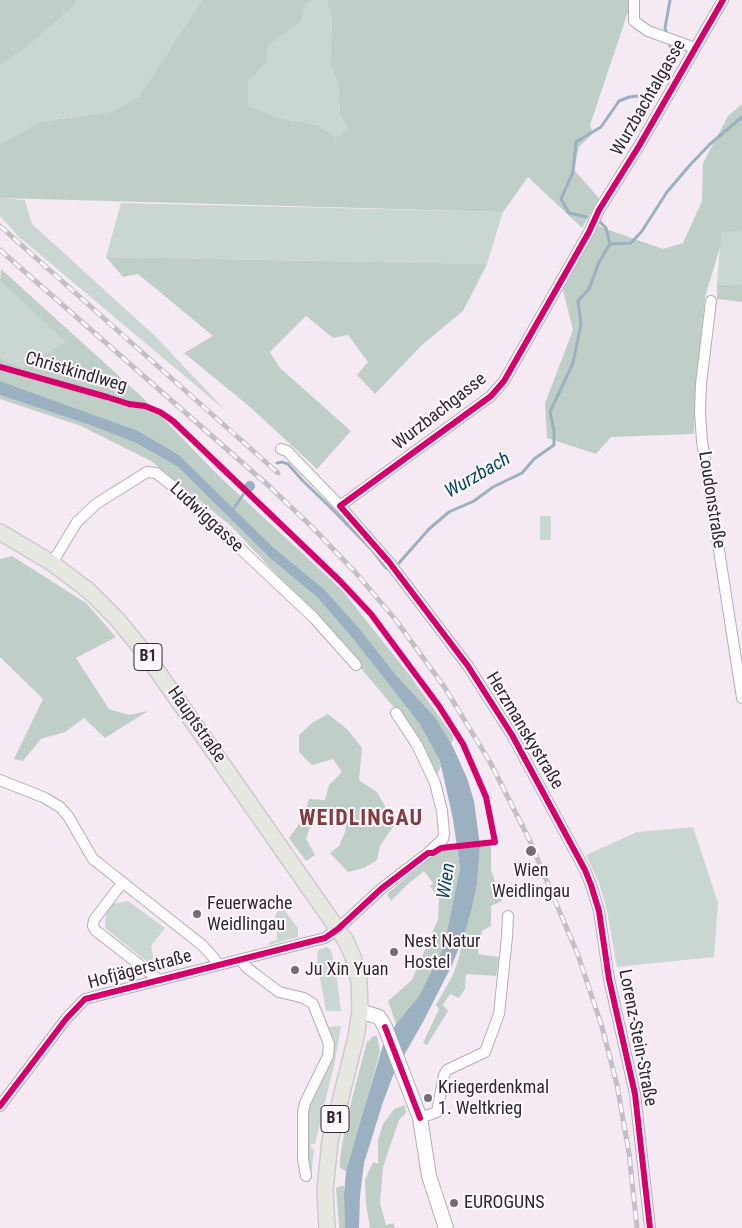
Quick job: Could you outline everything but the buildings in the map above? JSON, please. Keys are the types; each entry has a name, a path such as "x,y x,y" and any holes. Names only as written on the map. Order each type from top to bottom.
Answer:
{"main road":[{"name":"Hauptstraße","path":"0,532 52,563 95,596 117,619 144,652 338,929"},
{"name":"B1","path":"327,1228 325,1190 328,1156 333,1127 356,1037 361,995 358,974 349,948 338,929"},
{"path":"360,1011 379,1017 385,1027 420,1118 428,1171 436,1202 446,1228"}],"street":[{"path":"634,0 634,21 648,31 695,48"},
{"name":"Wurzbachtalgasse","path":"589,232 599,210 639,146 723,0"},
{"name":"Wurzbachgasse","path":"340,506 491,396 504,381 589,232"},
{"name":"Loudonstraße","path":"711,301 701,384 702,441 742,698"},
{"path":"280,449 287,451 340,506"},
{"name":"Ludwiggasse","path":"52,563 77,522 96,504 147,472 156,473 178,490 314,618 356,665"},
{"name":"Herzmanskystraße","path":"340,506 389,562 468,666 512,735 578,858"},
{"name":"Hofjägerstraße","path":"0,1106 66,1019 85,999 320,940 338,929 381,889 428,853 442,839 444,834 442,811 435,783 417,745 396,713"},
{"path":"0,780 45,798 60,807 68,816 93,859 202,944 218,965"},
{"name":"Lorenz-Stein-Straße","path":"578,858 591,885 599,911 609,978 635,1094 650,1228"},
{"path":"122,883 94,920 93,926 95,930 159,980"},
{"path":"420,1118 437,1112 444,1075 447,1070 485,1052 499,1014 508,937 508,916"},
{"path":"241,959 246,967 279,992 310,1000 316,1007 329,1044 328,1056 306,1103 304,1112 303,1159 306,1176"}],"shaded area":[{"path":"0,0 77,0 73,7 22,51 0,65"},
{"path":"77,0 202,0 138,97 110,112 39,122 0,144 0,65 22,51 73,7"},
{"path":"202,0 313,0 306,4 301,22 269,45 266,63 248,82 248,105 278,118 318,125 336,137 348,128 340,115 338,85 330,64 332,20 327,0 632,0 590,125 593,133 579,147 574,170 599,198 582,228 528,177 503,212 0,198 0,144 39,122 110,112 138,97"},
{"path":"313,0 327,0 332,20 330,64 338,85 340,115 348,128 336,137 318,125 278,118 248,105 248,82 266,63 269,45 301,22 306,4"},
{"path":"742,104 742,231 721,232 721,244 705,297 695,392 694,434 611,437 596,454 547,438 545,403 573,330 563,290 598,226 663,249 683,243 702,201 703,163 728,116"},
{"path":"0,198 25,200 32,224 155,336 226,411 18,236 0,216"},
{"path":"121,203 503,212 487,264 106,257"},
{"path":"721,231 742,231 742,284 717,285"},
{"path":"106,257 487,264 463,311 422,345 375,394 357,375 368,362 348,335 333,338 306,316 270,352 280,368 351,431 317,469 250,407 184,353 213,336 138,274 123,277"},
{"path":"1,269 141,396 220,477 342,590 408,673 454,737 451,744 435,717 396,675 359,628 324,589 274,548 179,455 137,431 0,381 0,358 22,368 65,342 0,281"},
{"path":"0,281 65,342 22,368 0,358"},
{"path":"742,284 742,302 717,299 717,285"},
{"path":"0,395 93,426 138,444 178,467 271,559 317,597 354,640 419,723 440,761 441,766 437,775 413,730 325,626 231,526 151,461 81,426 0,399"},
{"path":"540,516 551,516 551,540 540,540"},
{"path":"12,556 86,603 116,637 76,658 109,709 129,715 148,711 105,738 84,718 65,732 41,739 23,761 14,759 43,699 0,657 0,559"},
{"path":"328,714 347,729 362,748 359,780 377,792 395,824 380,846 377,860 364,868 348,872 330,853 339,846 345,832 348,815 331,811 313,818 306,839 315,855 306,861 289,838 302,820 309,799 325,800 329,785 342,772 333,759 312,765 299,752 299,735 312,723"},
{"path":"693,827 718,903 714,957 617,967 606,906 599,883 586,855 637,832"},
{"path":"491,845 491,870 502,901 491,906 491,926 482,931 478,954 499,957 496,976 466,974 465,989 459,998 450,994 443,1005 448,1011 427,1045 423,1043 439,1009 436,1005 453,975 459,957 477,884 480,846"},
{"path":"457,849 460,868 444,946 419,996 396,1024 388,1001 412,980 438,919 439,899 430,886 433,883 424,871 391,901 387,894 439,851"},
{"path":"128,901 165,928 151,946 156,969 105,928 106,913 113,904"},
{"path":"279,903 298,928 298,937 269,945 269,942 277,940 275,916 279,909 276,907"},
{"path":"327,947 331,950 336,971 341,1011 326,1011 317,962 318,950"},
{"path":"341,1026 335,1061 315,1144 311,1144 311,1149 314,1149 310,1180 306,1158 307,1110 325,1071 331,1063 334,1049 328,1027"},
{"path":"373,1036 377,1036 380,1051 346,1171 340,1168 340,1158 346,1122 367,1041"},
{"path":"405,1105 406,1113 399,1120 383,1167 380,1203 386,1225 393,1223 395,1228 370,1228 365,1180 373,1162 378,1164 378,1140 383,1124 394,1109"},
{"path":"344,1186 345,1228 339,1228 336,1188"}],"water":[{"path":"0,381 138,431 179,455 274,548 324,589 359,628 396,675 435,717 453,747 467,778 474,801 480,846 477,884 472,907 465,933 452,965 394,1073 383,1102 364,1163 359,1228 345,1228 344,1195 346,1171 383,1045 396,1024 419,996 444,946 460,868 453,819 440,761 419,723 354,640 317,597 271,559 178,467 138,444 93,426 0,395"}],"waterway":[{"name":"Wurzbach","path":"587,217 569,213 561,199 573,172 576,142 601,127 619,101 629,97 648,95 660,86 674,60 665,28 670,0"},
{"path":"610,244 631,243 642,231 667,192 690,165 710,144 742,117"},
{"name":"Wurzbach","path":"399,563 429,529 449,512 474,501 493,487 522,473 534,459 554,445 554,431 550,412 573,363 581,324 578,301 589,289 599,262 610,244 606,228 599,221"},
{"name":"Wurzbach","path":"277,463 288,464 389,569"},
{"name":"Wurzbach","path":"247,489 250,486"},
{"name":"Wurzbach","path":"232,511 243,495"}],"railway":[{"path":"0,226 278,473"},
{"path":"0,250 270,487 312,527 355,572 395,619 445,688 490,762 529,839 578,955 602,1027 617,1085 629,1153 637,1228"}],"cycle path":[{"path":"650,1228 635,1094 609,979 599,911 585,870 512,735 468,666 389,562 340,506 491,396 504,381 589,232 599,210 639,146 723,0"},
{"name":"Christkindlweg","path":"0,367 129,404 145,406 160,412 173,421 340,581 371,614 439,706 463,744 486,797 495,842 441,848 433,853 428,853 381,889 338,929 325,938 85,999 66,1019 0,1106"},
{"path":"385,1027 420,1118"}],"place":[{"name":"Wien Weidlingau","path":"531,851"},
{"name":"Feuerwache Weidlingau","path":"197,914"},
{"name":"Nest Natur Hostel","path":"394,952"},
{"name":"Ju Xin Yuan","path":"295,970"},
{"name":"Kriegerdenkmal 1. Weltkrieg","path":"428,1098"},
{"name":"EUROGUNS","path":"454,1203"}],"district":[{"name":"WEIDLINGAU","path":"361,819"}],"water label":[{"name":"Wien","path":"447,881"}]}
